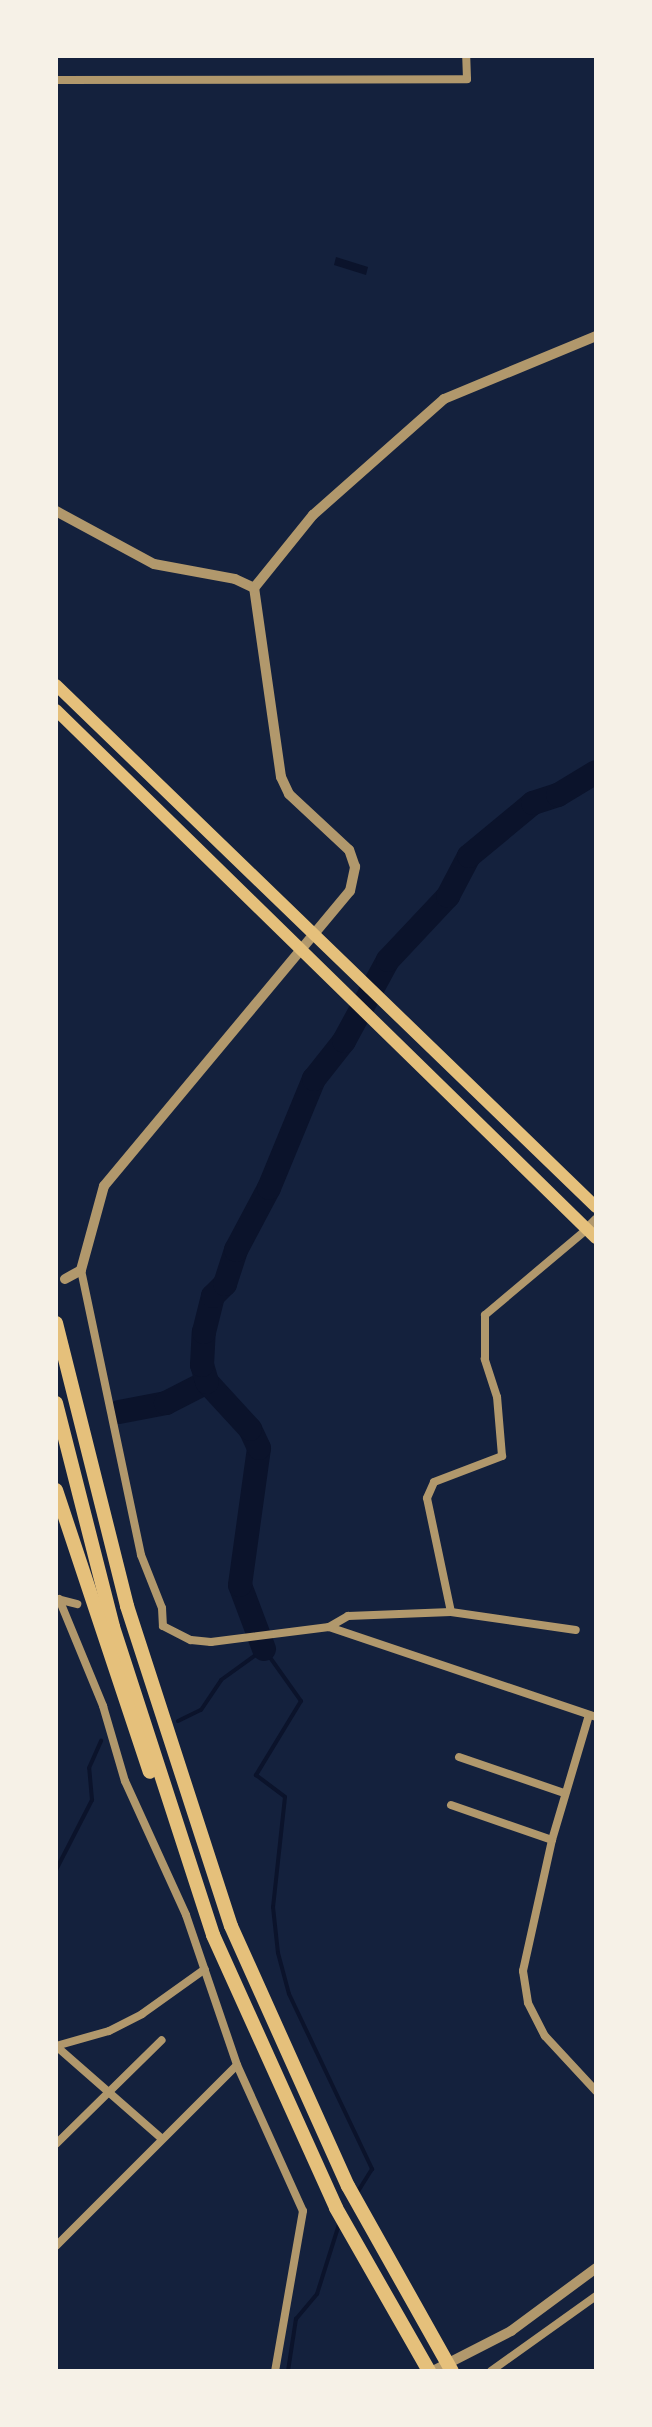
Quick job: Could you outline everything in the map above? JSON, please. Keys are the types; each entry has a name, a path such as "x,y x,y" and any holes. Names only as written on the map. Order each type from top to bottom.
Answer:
{"highway":[{"path":"56,685 596,1207"},
{"path":"56,710 378,1027 593,1229"},
{"path":"56,1323 127,1606 191,1815 263,2005 348,2186 452,2371"},
{"path":"56,1403 113,1627 174,1823 246,2014 336,2208 431,2371"},
{"path":"56,1490 141,1754 174,1823"}],"street":[{"path":"56,80 467,79 466,56"},
{"path":"576,1630 451,1612 348,1616 329,1627 249,1638 191,1640 163,1626 162,1608 141,1555 81,1270 104,1186 300,947 350,891 355,867 349,850 289,794 281,777 254,588 313,515 444,399 596,336"},
{"path":"56,511 154,564 235,579 254,588"},
{"path":"451,1612 427,1498 434,1482 502,1456 497,1397 483,1344 485,1315 593,1229"},
{"path":"65,1279 81,1270"},
{"path":"57,1599 77,1604"},
{"path":"57,1599 205,1969 237,2065 305,2222 275,2371"},
{"path":"329,1627 593,1716 564,1793 525,1949 528,2003 545,2036 596,2091"},
{"path":"459,1757 564,1793"},
{"path":"451,1805 552,1840"},
{"path":"56,2046 109,2031 142,2014 205,1969"},
{"path":"56,2144 162,2040"},
{"path":"56,2046 161,2138"},
{"path":"56,2246 237,2065"},
{"path":"431,2371 511,2331 596,2268"},
{"path":"491,2371 596,2296"}],"water":[{"path":"336,257 368,267 366,275 334,265"}],"waterway":[{"path":"264,1649 240,1585 259,1448 250,1429 207,1382 202,1365 204,1332 213,1296 225,1284 236,1250 269,1188 314,1079 344,1041 388,960 448,896 469,856 533,803 558,795 596,772"},
{"path":"119,1412 166,1403 207,1382"},
{"path":"178,1721 201,1710 221,1680 264,1649 301,1701 256,1775 285,1797 273,1907 278,1953 289,1994 372,2169 357,2193"},
{"path":"56,1870 92,1800 89,1768 101,1741"},
{"path":"288,2371 296,2319 317,2294 340,2221"}]}
